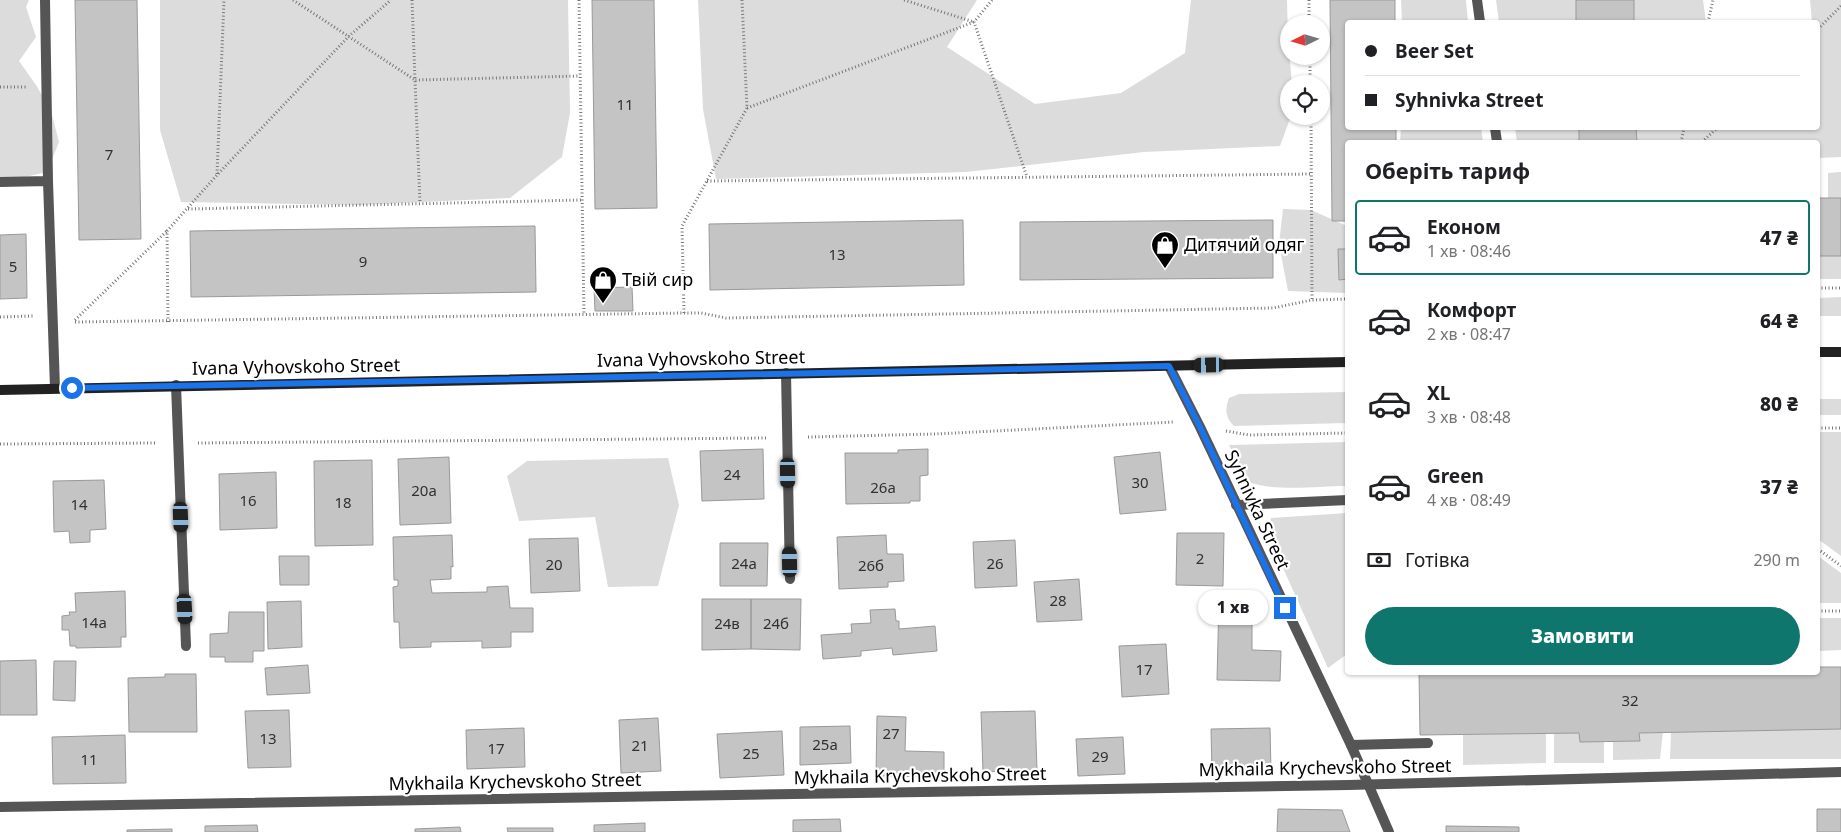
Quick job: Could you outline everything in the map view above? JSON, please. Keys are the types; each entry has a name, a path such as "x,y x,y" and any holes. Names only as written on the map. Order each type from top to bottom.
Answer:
{"main road":[{"path":"1820,352 1841,352"},
{"name":"Ivana Vyhovskoho Street","path":"0,390 1345,362"}],"street":[{"path":"45,0 48,181 55,388"},
{"path":"1477,0 1480,20"},
{"path":"0,182 48,181"},
{"name":"Syhnivka Street","path":"1169,366 1200,427 1369,783 1389,832"},
{"path":"786,374 790,579"},
{"path":"176,385 186,646"},
{"path":"1236,505 1345,500"},
{"path":"1351,745 1428,743"},
{"name":"Mykhaila Krychevskoho Street","path":"0,807 1349,785 1841,772"}],"path":[{"path":"218,175 224,0"},
{"path":"293,0 415,80 580,76"},
{"path":"391,0 350,36 167,231 73,322 684,313 701,313 726,318 1273,308 1312,300 1345,299"},
{"path":"412,0 420,203"},
{"path":"579,0 584,315"},
{"path":"684,313 682,226 747,108 742,0"},
{"path":"904,0 974,22"},
{"path":"747,108 974,22 992,0"},
{"path":"1309,0 1310,15"},
{"path":"1708,20 1713,0"},
{"path":"1820,27 1841,6"},
{"path":"974,22 1027,177"},
{"path":"1310,125 1312,300"},
{"path":"1704,140 1715,130"},
{"path":"707,182 1311,174"},
{"path":"187,208 582,200"},
{"path":"167,231 168,322"},
{"path":"1820,288 1841,288"},
{"path":"0,317 33,316"},
{"path":"0,444 787,438 935,434 1174,422"},
{"path":"1820,428 1841,428"},
{"path":"1223,430 1249,435 1345,433"},
{"path":"1820,550 1841,566"},
{"path":"1820,611 1841,611"}],"shaded area":[{"path":"0,0 29,0 26,7 36,37 19,61 51,111 59,142 47,172 0,181"},
{"path":"160,0 568,0 570,113 562,157 510,198 359,205 181,202 160,130"},
{"path":"698,0 977,0 947,47 1035,104 1121,93 1185,53 1191,0 1287,0 1287,15 1280,15 1280,65 1290,65 1291,75 1280,75 1280,125 1288,125 1280,146 1144,152 966,172 716,179 703,109"},
{"path":"1401,0 1466,0 1468,20 1402,20"},
{"path":"1496,0 1576,0 1576,20 1499,20"},
{"path":"1634,0 1703,0 1706,20 1634,20"},
{"path":"1810,0 1841,0 1841,157 1820,158 1820,140 1637,140 1636,130 1820,130 1820,20 1812,20"},
{"path":"1401,130 1481,130 1483,140 1400,140"},
{"path":"1515,130 1579,130 1579,140 1517,140"},
{"path":"1841,172 1841,198 1828,198 1828,173"},
{"path":"1283,209 1311,210 1345,225 1345,293 1288,291 1279,244"},
{"path":"1820,256 1841,256 1841,279 1820,279"},
{"path":"1841,297 1841,316 1820,316 1820,298"},
{"path":"1345,392 1345,423 1234,426 1229,419 1227,406 1229,398 1239,394"},
{"path":"1820,399 1841,399 1841,415 1820,415"},
{"path":"1820,432 1841,432 1841,556 1820,540"},
{"path":"1345,442 1345,486 1271,487 1248,482 1229,445"},
{"path":"668,458 679,505 658,586 608,587 595,517 519,521 507,476 527,461"},
{"path":"1345,513 1345,655 1328,668 1270,539 1269,525 1271,518"},
{"path":"1820,557 1841,573 1841,603 1820,603"},
{"path":"1820,618 1841,618 1841,650 1820,651"},
{"path":"1841,729 1841,759 1670,759 1671,732"},
{"path":"1663,732 1660,759 1613,760 1613,742 1639,741 1639,733"},
{"path":"1546,733 1546,763 1463,765 1463,735"},
{"path":"1554,733 1579,733 1580,742 1604,742 1604,763 1554,763"}],"building":[{"path":"75,0 137,0 141,239 79,240"},
{"path":"592,0 654,0 657,208 595,209"},
{"path":"1330,0 1395,0 1395,20 1345,20 1345,130 1396,130 1396,140 1345,140 1345,221 1332,221"},
{"path":"1576,0 1634,0 1634,20 1576,20"},
{"path":"1579,130 1636,130 1637,140 1579,140"},
{"path":"1820,198 1841,198 1841,256 1820,256"},
{"path":"963,220 964,285 710,290 709,224"},
{"path":"1273,220 1273,278 1020,280 1020,222"},
{"path":"535,226 536,292 191,297 190,231"},
{"path":"26,234 27,298 0,299 0,235"},
{"path":"1338,249 1345,249 1345,279 1339,280"},
{"path":"632,287 633,311 595,311 594,288"},
{"path":"763,449 764,499 702,501 700,451"},
{"path":"928,449 928,475 920,476 920,501 910,501 910,503 846,504 845,453 898,453 898,450"},
{"path":"1160,452 1166,510 1120,514 1114,457"},
{"path":"449,457 451,523 400,525 398,459"},
{"path":"372,460 373,545 315,546 314,461"},
{"path":"276,472 277,528 220,530 219,474"},
{"path":"104,480 106,529 90,530 90,542 70,543 69,531 54,532 53,481"},
{"path":"1177,533 1224,533 1223,586 1176,585"},
{"path":"452,535 453,567 451,566 451,579 430,580 432,593 487,592 487,587 508,586 510,608 533,608 533,632 511,632 511,647 482,648 482,641 431,642 431,647 400,648 399,622 394,622 393,587 398,586 398,580 394,580 393,537"},
{"path":"886,535 887,554 903,554 904,581 888,582 888,587 839,589 837,537"},
{"path":"578,538 580,591 531,593 529,539"},
{"path":"1015,540 1017,586 975,588 973,542"},
{"path":"720,543 768,543 767,586 720,586"},
{"path":"279,556 309,556 309,585 280,585"},
{"path":"1079,579 1082,620 1037,622 1034,582"},
{"path":"125,591 126,637 121,637 121,647 76,648 76,646 70,646 69,630 62,630 62,616 70,615 69,612 76,612 75,593"},
{"path":"702,599 751,599 751,649 702,650"},
{"path":"751,599 801,599 800,650 751,649"},
{"path":"1219,600 1252,601 1252,650 1281,651 1280,681 1217,680"},
{"path":"301,601 302,647 268,649 267,602"},
{"path":"895,609 896,621 899,621 899,629 935,626 937,651 893,655 892,648 861,651 861,656 823,659 821,635 852,633 851,624 871,623 870,610"},
{"path":"229,612 264,612 264,651 253,651 253,662 225,662 225,657 210,657 210,634 228,633"},
{"path":"1166,644 1169,694 1122,697 1119,646"},
{"path":"36,660 37,715 0,715 0,661"},
{"path":"54,661 76,661 75,701 53,700"},
{"path":"308,665 310,693 267,695 265,668"},
{"path":"1820,667 1841,667 1841,729 1639,733 1640,741 1580,742 1579,733 1420,735 1419,675 1820,675"},
{"path":"165,674 196,674 197,732 129,732 128,678 165,677"},
{"path":"289,710 291,767 248,768 245,711"},
{"path":"1035,711 1037,770 983,772 981,712"},
{"path":"877,716 906,717 905,751 944,752 944,777 876,776"},
{"path":"658,718 661,771 621,773 619,720"},
{"path":"850,726 851,763 800,765 800,727"},
{"path":"524,728 525,767 467,769 466,730"},
{"path":"1270,728 1271,771 1212,772 1211,729"},
{"path":"782,731 784,775 720,778 717,734"},
{"path":"125,735 126,783 53,784 52,737"},
{"path":"1123,737 1125,774 1078,776 1076,739"},
{"path":"1278,809 1342,810 1350,832 1277,832"},
{"path":"1817,809 1841,809 1841,832 1817,832"},
{"path":"840,819 841,832 793,832 793,820"},
{"path":"645,823 645,832 594,832 594,825"},
{"path":"257,825 258,832 205,832 205,826"},
{"path":"1446,826 1519,827 1519,832 1446,832"},
{"path":"460,827 461,832 415,832 415,829"},
{"path":"507,828 553,828 553,832 508,832"},
{"path":"172,829 172,832 127,832 127,830"}],"place":[{"name":"Дитячий одяг","path":"1165,269"},
{"name":"Твій сир","path":"603,304"}],"route":[{"path":"72,388 1169,366 1200,427 1285,608"}]}
